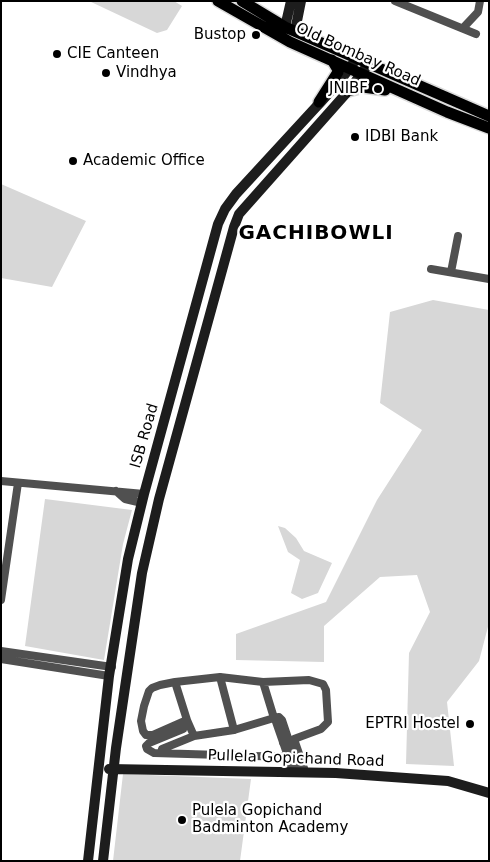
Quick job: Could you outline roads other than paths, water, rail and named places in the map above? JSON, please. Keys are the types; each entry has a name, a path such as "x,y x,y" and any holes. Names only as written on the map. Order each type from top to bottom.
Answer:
{"main road":[{"name":"Old Bombay Road","path":"218,1 290,42 489,128"},
{"name":"Old Bombay Road","path":"242,1 290,29 489,116"},
{"path":"290,29 291,1"},
{"path":"290,29 301,1"},
{"name":"ISB Road","path":"88,861 111,672 128,558 216,233 225,209 236,194 350,69 357,58"},
{"path":"320,102 338,72 332,60"},
{"name":"ISB Road","path":"103,861 114,766 142,573 156,508 230,238 240,214 348,91 369,63"},
{"path":"348,91 370,87 409,95"},
{"path":"187,337 201,340"},
{"name":"Pullela Gopichand Road","path":"100,766 302,769 449,777 489,788"},
{"name":"Pullela Gopichand Road","path":"240,769 302,769 448,781 489,793"}],"street":[{"path":"395,1 476,34"},
{"path":"463,28 478,12 480,1"},
{"path":"451,272 458,236"},
{"path":"432,268 489,279"},
{"path":"1,481 55,484 116,491 124,499 143,498"},
{"path":"1,600 18,483"},
{"path":"1,651 111,672"},
{"path":"1,659 111,672"},
{"path":"220,677 234,730"},
{"path":"187,720 148,736 143,732 142,715 149,691 152,688 176,682 220,677 263,682 310,680 323,684 326,690 328,722 321,730 289,741"},
{"path":"176,682 187,720 194,736"},
{"path":"263,682 275,720"},
{"path":"161,754 162,749 194,736 234,730 282,718 289,741 302,769"},
{"path":"183,729 146,744 147,749 149,752 161,754 288,757 302,769"},
{"path":"288,757 289,741"}],"place":[{"name":"Bustop","path":"256,35"},
{"name":"CIE Canteen","path":"57,54"},
{"name":"Vindhya","path":"106,73"},
{"name":"JNIBF","path":"378,89"},
{"name":"IDBI Bank","path":"355,137"},
{"name":"Academic Office","path":"73,161"},
{"name":"EPTRI Hostel","path":"470,724"},
{"name":"Pulela Gopichand Badminton Academy","path":"182,820"}],"district":[{"name":"GACHIBOWLI","path":"316,234"}]}
